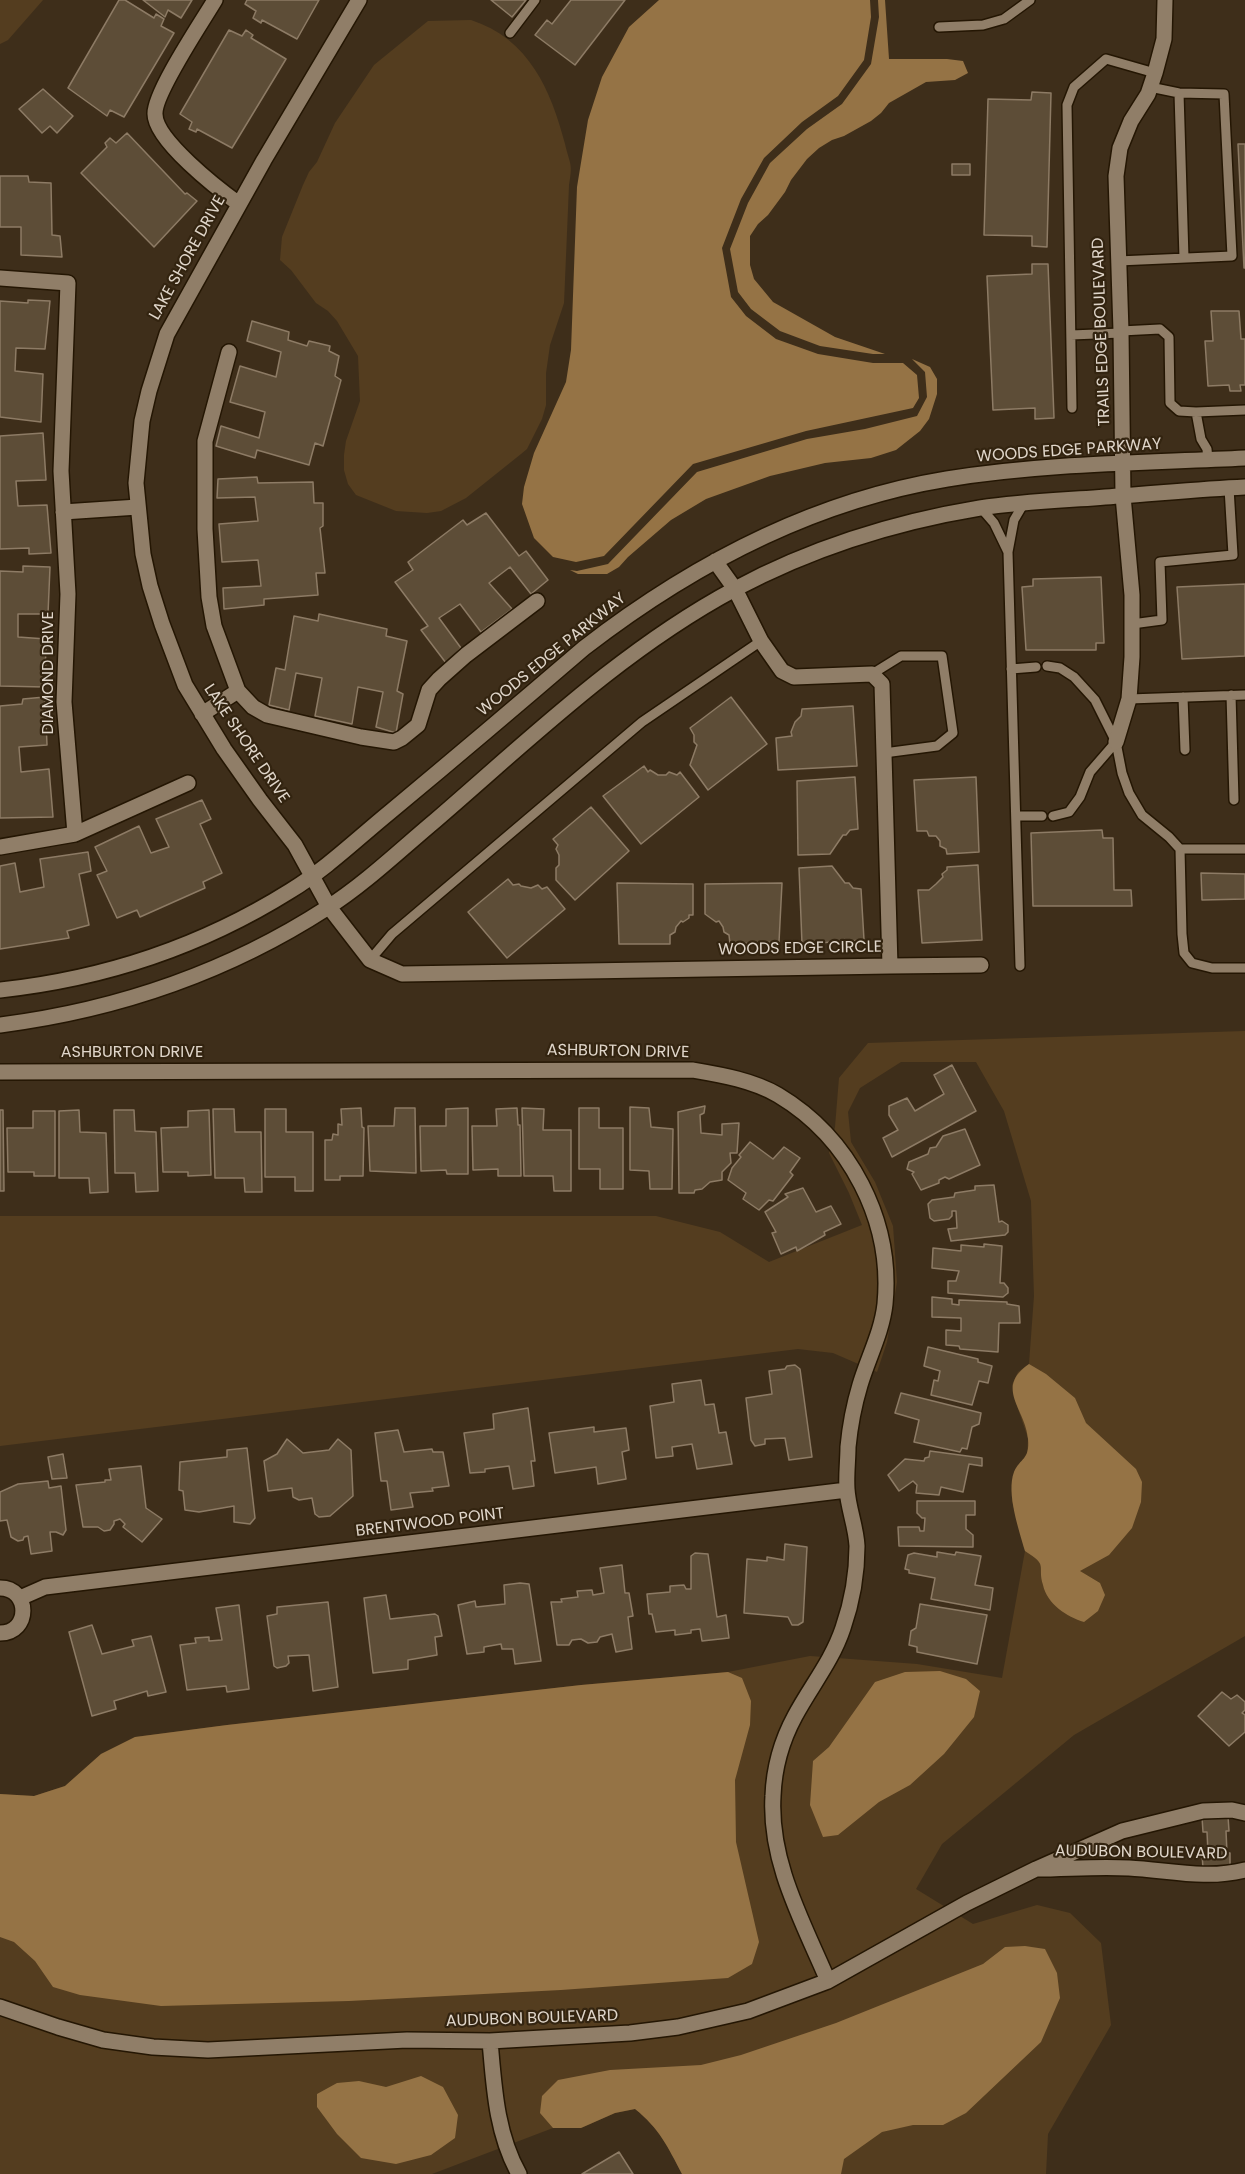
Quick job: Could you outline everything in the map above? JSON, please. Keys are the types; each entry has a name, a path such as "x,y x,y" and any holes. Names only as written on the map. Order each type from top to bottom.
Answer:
{"street":[{"path":"215,0 164,85 156,102 155,122 161,134 216,188 239,204"},
{"name":"LAKE SHORE DRIVE","path":"311,878 295,845 260,800 185,685 159,615 143,554 136,483 142,421 166,334 239,204 359,0"},
{"name":"TRAILS EDGE BOULEVARD","path":"1116,742 1129,699 1132,595 1123,496 1116,176 1120,148 1131,121 1153,80 1164,39 1165,0"},
{"name":"DIAMOND DRIVE","path":"0,278 68,283 61,471 68,594 64,702 75,834"},
{"path":"230,352 205,441 205,529 209,597 214,626 238,691 253,707 267,715 360,737 394,742 418,725 429,690 439,679 466,655 537,601"},
{"name":"WOODS EDGE PARKWAY","path":"0,990 78,978 123,967 219,931 256,911 311,878 625,616 715,561 796,523 859,500 945,479 1014,470 1245,458"},
{"path":"0,1025 54,1017 113,1004 159,990 242,955 328,907 375,871 578,698 632,655 682,619 777,568 828,548 929,518 981,508 1245,487"},
{"path":"63,512 138,507"},
{"path":"715,561 735,589 761,641 782,671 794,677 872,674"},
{"name":"WOODS EDGE CIRCLE","path":"311,878 328,907 370,960 402,974 890,966 882,684 872,674"},
{"path":"202,714 238,691"},
{"path":"0,847 75,834 188,783"},
{"path":"890,966 981,965"},
{"name":"ASHBURTON DRIVE","path":"0,1072 665,1069 716,1074 741,1080 779,1096 811,1121 843,1154 866,1191 881,1237 886,1274 885,1305 879,1333 861,1383 853,1414 849,1445 847,1490 857,1545 850,1606 832,1655 786,1734 777,1764 773,1797 774,1834 782,1872 828,1981"},
{"name":"BRENTWOOD POINT","path":"20,1598 45,1587 847,1490"},
{"path":"0,1588 14,1592 24,1607 24,1616 20,1624 14,1630 0,1633"},
{"name":"AUDUBON BOULEVARD","path":"0,2007 103,2040 153,2047 219,2050 407,2040 490,2041 630,2033 678,2026 748,2011 828,1981 967,1903 1122,1831 1203,1811 1232,1810 1245,1813"},
{"name":"AUDUBON BOULEVARD","path":"1036,1869 1128,1868 1199,1875 1245,1870"},
{"path":"490,2041 497,2114 505,2142 519,2174"}],"lane":[{"path":"510,33 535,0"},
{"path":"939,27 983,25 1004,19 1028,1"},
{"path":"1072,408 1067,105 1074,87 1106,59 1179,93 1224,94 1232,256 1118,261"},
{"path":"1179,93 1184,258"},
{"path":"1071,335 1160,329 1169,337 1170,403 1179,411 1245,410"},
{"path":"1196,412 1208,460"},
{"path":"1132,624 1162,620 1160,562 1233,555 1229,488"},
{"path":"1020,966 1008,552 1014,520 1024,503"},
{"path":"981,508 994,523 1008,552"},
{"path":"370,960 392,934 642,722 761,641"},
{"path":"872,674 901,656 942,656 952,733 937,746 884,753"},
{"path":"1047,666 1060,668 1074,677 1095,700 1116,742 1122,773 1129,793 1142,815 1180,849 1184,953 1192,963 1212,968 1245,968"},
{"path":"1011,669 1036,667"},
{"path":"1231,695 1234,800"},
{"path":"1129,699 1245,695"},
{"path":"1183,697 1185,750"},
{"path":"1053,816 1069,812 1080,797 1090,772 1116,742"},
{"path":"1016,816 1042,816"},
{"path":"1180,849 1245,849"}],"shaded area":[{"path":"0,0 43,0 8,40 0,44"},
{"path":"659,0 870,0 871,17 864,60 838,96 802,122 764,158 741,199 722,248 731,297 746,316 776,339 818,354 873,363 903,363 917,375 919,398 913,408 806,431 693,464 604,556 576,562 553,557 534,538 522,504 524,487 534,453 566,382 571,350 577,187 588,120 602,77 629,27"},
{"path":"878,0 885,0 889,59 963,61 968,73 955,80 926,82 889,103 871,121 819,148 807,159 768,215 750,236 750,265 754,279 773,302 835,337 885,354 820,346 780,331 751,309 738,292 730,249 748,203 770,163 807,129 842,104 871,64 879,17"},
{"path":"471,20 491,29 523,53 553,105 571,168 564,303 550,345 546,373 546,405 542,419 527,449 466,498 441,511 427,513 396,511 356,495 348,484 344,470 344,455 346,441 360,401 358,356 337,321 316,303 291,270 280,260 282,237 309,172 317,162 335,123 374,65 428,21"},
{"path":"912,359 930,367 937,379 937,394 929,419 920,431 896,450 871,458 825,463 770,476 706,499 671,520 619,567 607,574 578,574 570,570 577,571 608,564 697,472 807,439 865,429 917,416 927,397 925,372"},
{"path":"1245,1031 1245,1636 1074,1735 942,1844 916,1889 973,1924 1037,1905 1070,1913 1101,1943 1111,2025 1048,2134 1046,2174 682,2174 657,2131 635,2109 615,2113 581,2128 553,2128 432,2174 0,2174 0,1794 34,1796 65,1786 101,1754 135,1737 581,1685 728,1672 810,1656 917,1664 1002,1678 1025,1551 1012,1501 1014,1472 1027,1456 1028,1438 1012,1385 1018,1372 1029,1364 1034,1296 1031,1201 1004,1111 976,1062 901,1062 860,1088 848,1112 851,1142 875,1182 893,1226 897,1282 887,1342 877,1372 833,1353 798,1349 0,1446 0,1216 656,1216 720,1232 769,1262 862,1225 829,1153 835,1127 839,1078 868,1043"},
{"path":"1029,1364 1046,1374 1075,1398 1086,1423 1136,1469 1142,1482 1141,1502 1132,1528 1109,1555 1080,1571 1100,1583 1105,1595 1098,1611 1084,1622 1071,1617 1053,1604 1045,1592 1040,1563 1025,1551 1014,1512 1012,1481 1016,1467 1028,1451 1028,1439 1013,1390 1019,1373"},
{"path":"940,1671 966,1679 980,1691 974,1717 944,1754 910,1785 879,1802 838,1835 823,1837 810,1805 813,1761 829,1747 875,1682 905,1672"},
{"path":"728,1672 742,1678 751,1701 750,1725 735,1780 736,1842 759,1942 752,1964 728,1978 561,1990 349,2001 161,2006 80,1995 53,1987 35,1961 14,1942 0,1937 0,1794 34,1796 65,1786 101,1754 135,1737 581,1685"},
{"path":"1025,1946 1045,1949 1057,1973 1060,1998 1041,2042 966,2113 943,2125 913,2125 882,2132 844,2159 841,2174 682,2174 657,2131 635,2109 615,2113 581,2128 553,2128 540,2113 542,2096 558,2080 610,2070 701,2065 741,2055 836,2023 983,1964 1005,1947"},
{"path":"421,2076 443,2087 458,2115 455,2138 431,2155 396,2164 361,2158 337,2134 317,2107 317,2094 337,2083 359,2081 386,2087"}],"building":[{"path":"119,0 125,0 154,18 156,14 164,19 161,26 174,33 124,117 110,110 107,116 68,88"},
{"path":"143,0 192,0 181,18 168,10 165,17"},
{"path":"247,0 319,0 297,39 262,20 261,23 253,18 256,11 245,4"},
{"path":"491,0 526,0 512,17"},
{"path":"571,0 625,0 575,65 535,35 547,20 552,24"},
{"path":"229,30 242,36 246,30 253,35 251,38 286,59 232,148 197,129 196,132 189,129 192,122 180,114"},
{"path":"43,89 73,116 57,133 50,126 42,133 19,109"},
{"path":"1032,92 1051,93 1047,247 1032,246 1032,236 984,235 988,99 1031,100"},
{"path":"127,133 185,194 187,193 197,201 154,247 81,173 107,147 105,143 110,138 116,143"},
{"path":"1238,144 1245,144 1245,268 1244,268"},
{"path":"952,164 970,164 970,175 952,175"},
{"path":"0,176 28,176 29,182 51,183 52,235 60,236 62,257 21,255 21,227 0,227"},
{"path":"1032,264 1048,264 1054,418 1035,419 1035,408 993,410 987,276 1032,274"},
{"path":"28,300 50,301 45,349 16,348 15,371 43,374 41,422 0,417 0,301 28,303"},
{"path":"1211,311 1239,311 1241,339 1245,339 1245,385 1240,385 1241,391 1230,391 1229,385 1208,386 1205,341 1213,341"},
{"path":"252,321 289,332 288,340 307,346 309,341 330,346 329,351 339,356 335,376 341,380 323,446 315,443 309,465 257,450 255,458 216,446 221,426 259,438 265,412 230,402 240,366 276,377 281,352 247,341"},
{"path":"43,433 46,480 16,481 18,506 47,505 51,553 29,554 29,548 0,549 0,436"},
{"path":"257,477 258,483 313,482 314,503 323,503 323,526 320,528 325,573 316,573 318,595 264,599 264,605 224,609 223,588 261,586 258,560 222,562 219,524 258,521 255,497 217,498 218,479"},
{"path":"486,513 519,556 526,551 548,580 531,594 510,567 489,583 512,609 481,632 460,604 439,618 461,648 446,663 421,630 428,626 395,582 413,570 408,562 463,520 467,525"},
{"path":"23,566 50,567 48,614 18,614 18,637 46,639 45,687 0,686 0,571 23,572"},
{"path":"1101,577 1104,643 1096,643 1096,650 1026,650 1022,587 1033,586 1033,579"},
{"path":"1245,584 1245,656 1182,659 1177,587"},
{"path":"319,614 387,629 386,636 407,641 397,691 403,694 396,733 376,727 383,692 358,687 352,724 315,716 322,678 296,673 289,710 269,705 276,668 285,670 294,616 318,621"},
{"path":"45,697 47,745 19,747 21,772 49,769 53,817 0,818 0,706 22,704 23,699"},
{"path":"731,697 767,744 708,790 690,765 697,745 690,728"},
{"path":"853,706 857,766 778,770 776,738 792,736 791,732 795,722 801,716 802,709"},
{"path":"644,766 648,772 650,770 658,775 666,775 669,772 677,775 680,772 699,797 641,844 603,796"},
{"path":"855,777 858,829 850,830 843,835 830,854 798,855 797,781"},
{"path":"976,777 979,852 947,854 946,849 940,846 940,841 936,836 929,836 927,831 917,831 914,780"},
{"path":"202,800 211,819 200,824 222,873 203,882 205,888 140,917 137,910 117,918 97,875 107,871 95,847 139,826 151,853 169,847 156,819"},
{"path":"591,807 629,851 575,900 556,880 559,855 556,849 558,845 553,839"},
{"path":"1102,830 1103,838 1113,838 1114,890 1131,890 1132,906 1033,906 1031,833"},
{"path":"88,852 91,871 79,874 89,925 67,931 69,938 0,949 0,866 15,863 20,892 44,887 40,859"},
{"path":"978,865 982,940 922,943 918,890 929,890 943,877 942,874 947,867"},
{"path":"832,866 845,883 849,883 853,888 861,889 864,940 802,944 799,868"},
{"path":"1201,873 1245,874 1245,899 1202,900"},
{"path":"508,879 513,885 519,884 531,888 538,885 542,889 547,887 565,909 507,958 468,912"},
{"path":"617,883 693,884 693,915 689,915 689,918 681,921 676,927 675,932 670,935 670,944 619,944"},
{"path":"782,883 779,942 730,944 729,935 724,932 719,921 716,922 705,914 705,884"},
{"path":"952,1065 976,1111 892,1157 883,1138 898,1130 889,1115 889,1106 907,1098 915,1111 944,1094 934,1075"},
{"path":"705,1106 704,1113 700,1115 701,1133 722,1135 722,1124 739,1123 737,1153 730,1153 731,1163 722,1172 722,1180 710,1182 702,1189 695,1190 694,1193 679,1193 678,1112"},
{"path":"630,1107 649,1108 651,1127 673,1129 672,1189 650,1189 649,1171 630,1170"},
{"path":"361,1108 362,1127 364,1128 363,1176 340,1176 340,1180 325,1180 325,1140 332,1140 333,1134 338,1135 338,1124 342,1125 341,1109"},
{"path":"395,1108 415,1108 416,1173 370,1171 368,1126 394,1126"},
{"path":"468,1108 468,1174 447,1174 446,1170 421,1171 420,1126 446,1126 446,1109"},
{"path":"517,1108 518,1125 520,1125 521,1176 498,1176 498,1169 473,1170 472,1126 497,1126 496,1109"},
{"path":"522,1108 544,1109 543,1130 571,1130 571,1191 554,1191 553,1176 524,1176"},
{"path":"579,1108 599,1108 599,1128 623,1128 623,1189 600,1189 600,1169 579,1169"},
{"path":"213,1109 234,1109 235,1132 261,1132 262,1192 245,1192 244,1178 215,1178"},
{"path":"265,1109 286,1109 286,1132 313,1132 313,1191 295,1191 295,1177 265,1177"},
{"path":"0,1110 3,1110 4,1191 0,1191"},
{"path":"79,1110 80,1132 106,1133 108,1192 90,1193 89,1178 59,1178 59,1111"},
{"path":"114,1110 134,1110 135,1131 156,1132 158,1191 136,1192 135,1173 115,1173"},
{"path":"209,1110 211,1175 188,1176 188,1172 163,1172 161,1128 188,1127 188,1111"},
{"path":"33,1111 55,1111 55,1176 34,1176 34,1172 8,1172 7,1128 33,1128"},
{"path":"965,1129 980,1165 949,1179 945,1177 939,1180 939,1183 921,1190 912,1174 914,1172 907,1169 909,1162 928,1154 930,1148 936,1147 943,1136"},
{"path":"750,1142 773,1159 784,1147 800,1158 790,1172 793,1175 773,1201 769,1200 759,1210 743,1199 746,1193 728,1180 732,1168 741,1157 739,1155"},
{"path":"994,1185 999,1222 1002,1221 1008,1225 1008,1232 1005,1235 951,1241 948,1229 957,1228 956,1211 952,1211 949,1219 934,1221 930,1218 928,1204 932,1200 954,1197 955,1193 975,1190 975,1186"},
{"path":"803,1188 816,1212 831,1206 841,1224 824,1232 825,1235 797,1251 796,1247 781,1254 772,1233 776,1232 765,1212 788,1197 785,1194"},
{"path":"984,1244 1002,1246 1000,1283 1004,1283 1008,1288 1008,1293 1003,1297 948,1293 948,1281 956,1281 959,1271 932,1268 933,1248 961,1251 961,1245 984,1247"},
{"path":"932,1297 952,1299 952,1304 959,1305 959,1300 1007,1302 1007,1304 1019,1306 1020,1323 999,1323 998,1352 960,1349 959,1346 946,1345 946,1330 961,1331 961,1318 932,1317"},
{"path":"928,1347 978,1359 978,1362 992,1366 988,1383 979,1381 972,1405 931,1395 934,1380 938,1381 940,1371 924,1366"},
{"path":"795,1365 800,1369 812,1457 789,1460 785,1438 765,1439 765,1444 755,1446 751,1440 746,1398 772,1394 769,1371"},
{"path":"701,1380 705,1405 714,1404 719,1433 726,1432 732,1464 697,1469 692,1444 672,1447 673,1456 656,1458 650,1406 674,1402 672,1384"},
{"path":"901,1393 981,1413 979,1424 972,1427 967,1449 962,1448 960,1452 914,1442 919,1420 895,1413"},
{"path":"528,1408 535,1461 531,1461 534,1486 513,1489 509,1466 470,1473 464,1433 494,1429 493,1414"},
{"path":"594,1427 594,1432 626,1428 629,1450 622,1452 626,1479 598,1484 596,1467 555,1473 549,1433"},
{"path":"398,1430 404,1452 432,1449 433,1452 443,1452 449,1486 432,1488 433,1491 410,1493 413,1507 391,1510 387,1481 381,1481 375,1433"},
{"path":"287,1439 303,1453 329,1450 338,1439 351,1450 353,1496 330,1516 319,1517 315,1514 312,1498 299,1500 293,1497 292,1488 268,1491 264,1461 277,1454"},
{"path":"247,1448 255,1518 250,1524 234,1522 234,1506 199,1512 185,1510 183,1491 179,1490 180,1462 227,1457 227,1450"},
{"path":"930,1451 982,1458 982,1466 969,1464 963,1492 941,1487 939,1495 916,1493 917,1485 913,1481 899,1491 888,1475 905,1459 924,1461 929,1457"},
{"path":"63,1454 67,1478 52,1479 48,1457"},
{"path":"141,1466 146,1508 162,1519 142,1542 123,1527 125,1524 120,1519 114,1521 110,1530 83,1527 76,1485 111,1480 109,1469"},
{"path":"48,1481 49,1488 61,1486 66,1530 63,1535 50,1532 52,1551 31,1554 28,1536 18,1541 11,1537 7,1520 0,1521 0,1492 18,1484"},
{"path":"917,1501 975,1501 975,1515 966,1515 966,1529 973,1535 973,1547 899,1546 898,1527 919,1527 920,1531 924,1531 925,1518 917,1513"},
{"path":"785,1544 807,1547 803,1622 798,1625 792,1625 788,1617 744,1613 747,1559 767,1561 767,1557 784,1560"},
{"path":"937,1552 981,1556 975,1585 993,1588 990,1610 931,1599 935,1578 909,1573 909,1570 905,1569 908,1555 914,1553 937,1557"},
{"path":"695,1553 708,1554 717,1617 726,1615 729,1638 702,1641 700,1629 675,1635 675,1630 656,1632 652,1614 649,1614 647,1594 670,1592 670,1586 684,1585 686,1589 691,1589 691,1556"},
{"path":"622,1565 625,1593 629,1593 633,1616 628,1617 632,1649 616,1652 612,1634 600,1637 597,1642 588,1643 581,1639 572,1640 569,1645 557,1645 551,1602 562,1602 561,1599 578,1597 577,1591 592,1590 593,1595 604,1593 600,1568"},
{"path":"529,1584 541,1661 515,1664 513,1649 502,1649 501,1644 484,1647 484,1652 467,1654 458,1605 475,1601 476,1607 505,1604 504,1585"},
{"path":"386,1595 390,1619 435,1614 438,1616 442,1636 435,1637 437,1655 408,1660 408,1669 373,1673 364,1598"},
{"path":"328,1602 338,1687 313,1691 309,1655 288,1656 289,1663 286,1666 277,1668 274,1666 267,1616 277,1614 277,1607"},
{"path":"920,1604 987,1615 977,1664 917,1652 917,1647 909,1645 911,1631 916,1628"},
{"path":"239,1605 249,1689 227,1692 226,1686 187,1690 180,1645 196,1643 195,1638 209,1637 209,1641 222,1640 216,1608"},
{"path":"92,1625 102,1654 134,1646 132,1640 151,1636 166,1692 148,1696 147,1691 114,1701 116,1709 92,1716 69,1632"},
{"path":"1222,1692 1231,1699 1237,1695 1245,1702 1245,1710 1242,1713 1245,1715 1245,1732 1229,1746 1198,1716"},
{"path":"1228,1816 1229,1831 1226,1831 1230,1867 1203,1869 1202,1853 1208,1852 1207,1832 1203,1832 1202,1817"},
{"path":"619,2152 633,2174 582,2174"}]}
